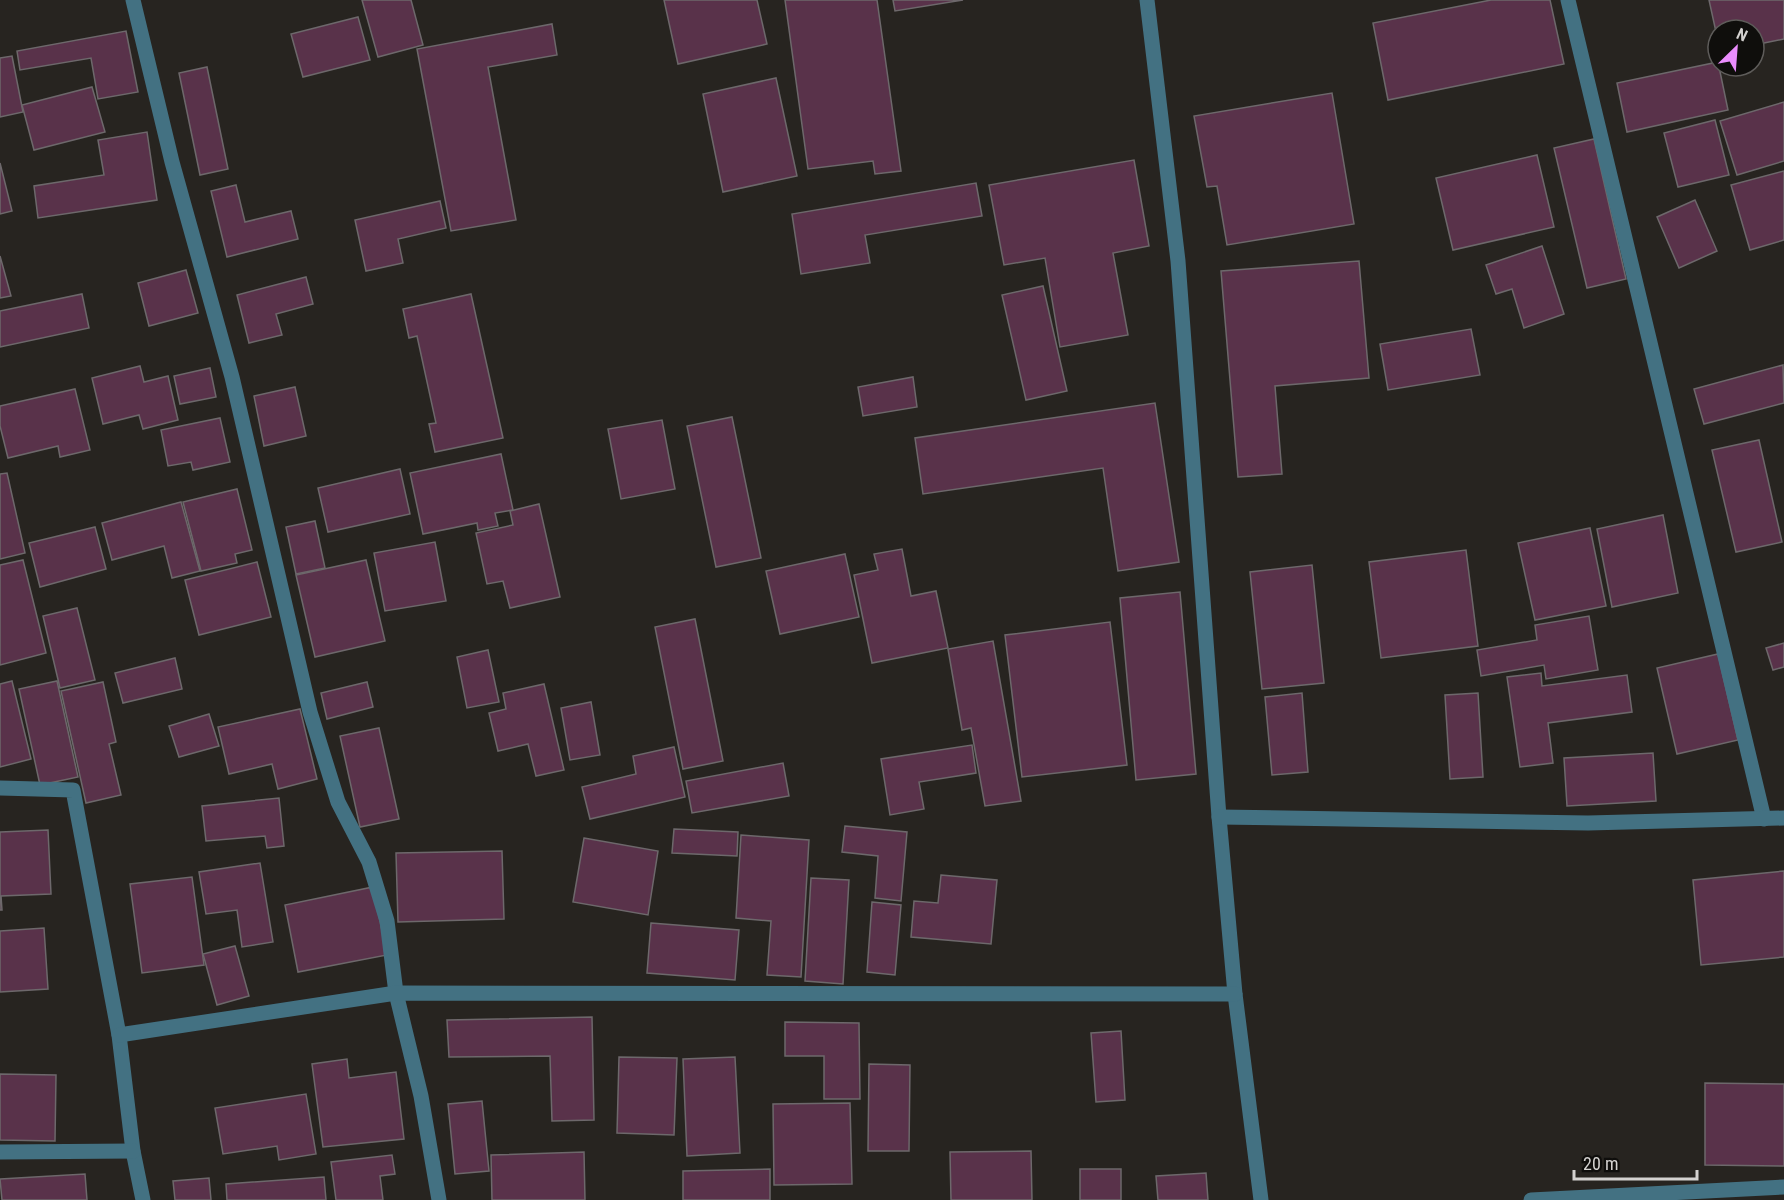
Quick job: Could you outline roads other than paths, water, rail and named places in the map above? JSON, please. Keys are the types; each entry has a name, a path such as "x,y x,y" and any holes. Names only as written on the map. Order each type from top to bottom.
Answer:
{"street":[{"path":"133,0 172,162 232,376 310,712 338,802 369,862 387,921 396,993 421,1096 439,1200"},
{"path":"1147,0 1178,261 1219,817 1235,994 1261,1200"},
{"path":"1568,0 1764,819"},
{"path":"0,788 73,790 119,1035 133,1151 143,1200"},
{"path":"1219,817 1588,823 1784,818"},
{"path":"119,1035 396,993 1235,994"},
{"path":"0,1152 133,1151"},
{"path":"1531,1200 1784,1187"}]}
